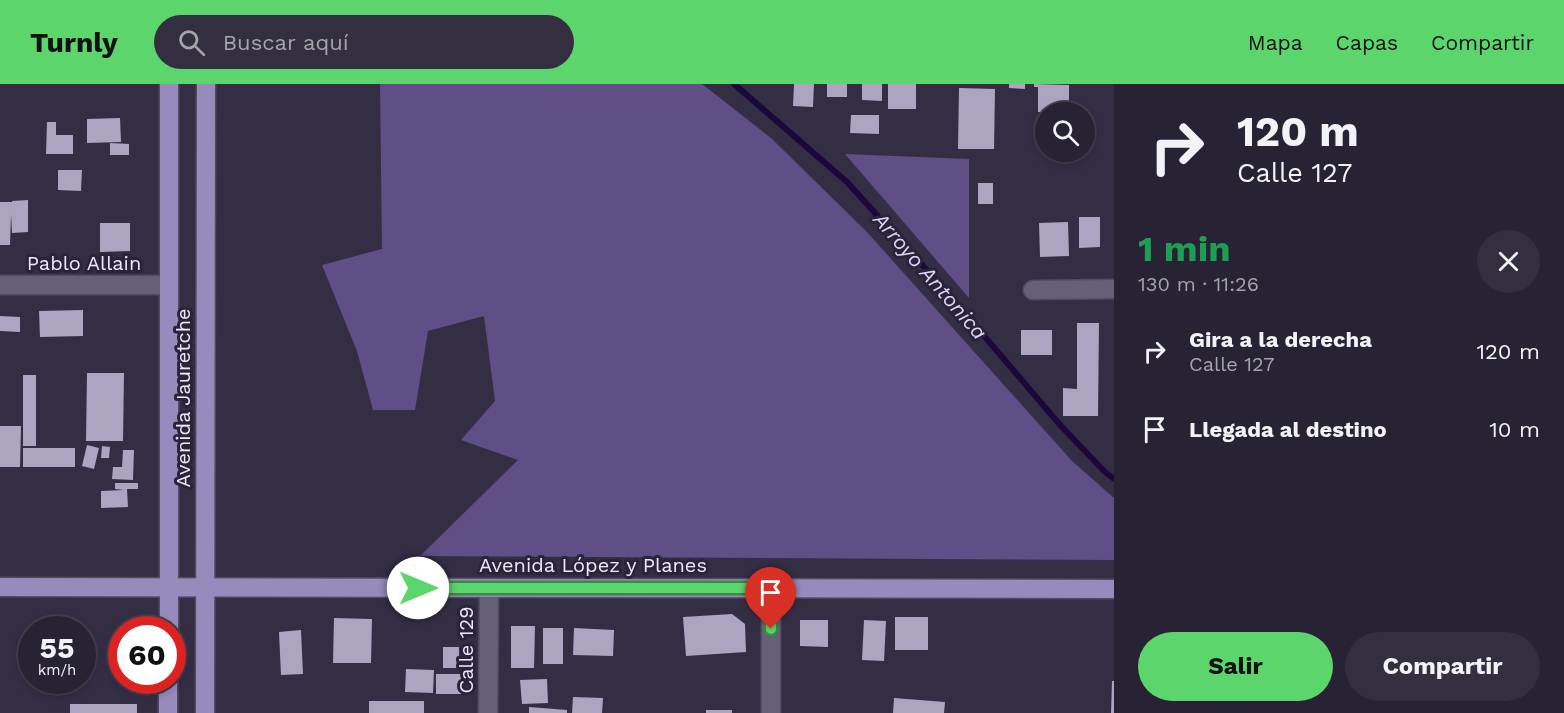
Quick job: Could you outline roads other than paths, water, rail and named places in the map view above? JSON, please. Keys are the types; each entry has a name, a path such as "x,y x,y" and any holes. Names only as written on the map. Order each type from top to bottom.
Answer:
{"main road":[{"name":"Avenida Jauretche","path":"168,616 169,84"},
{"name":"Avenida Jauretche","path":"205,713 206,84"},
{"name":"Avenida López y Planes","path":"0,587 1114,589"},
{"path":"168,694 168,713"}],"street":[{"name":"Pablo Allain","path":"0,285 169,285"},
{"path":"1034,290 1114,289"},
{"name":"Calle 129","path":"488,713 489,588"},
{"path":"771,588 771,713"}],"waterway":[{"name":"Arroyo Antonica","path":"734,84 847,182 944,289 1061,426 1114,479"}]}
